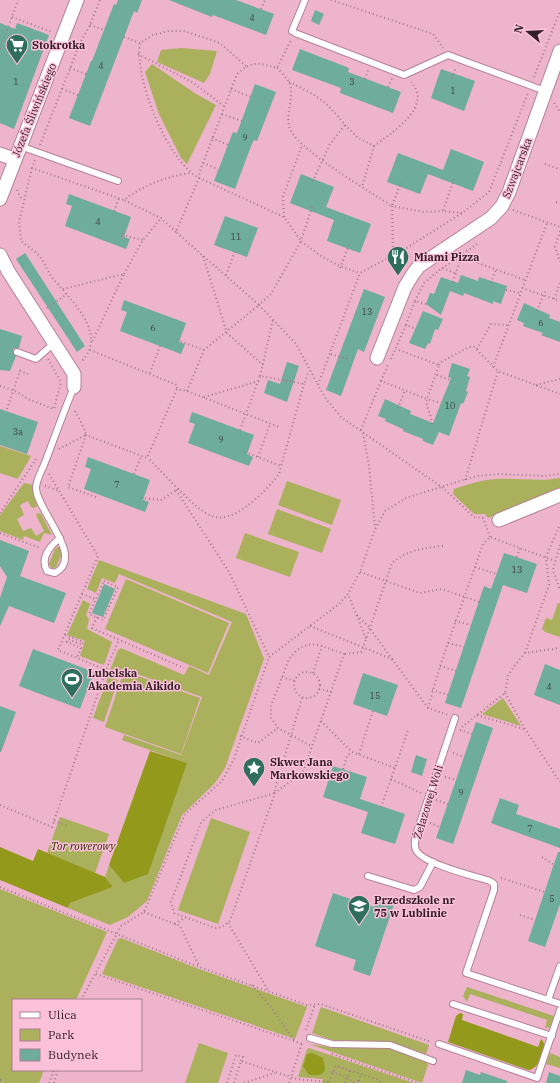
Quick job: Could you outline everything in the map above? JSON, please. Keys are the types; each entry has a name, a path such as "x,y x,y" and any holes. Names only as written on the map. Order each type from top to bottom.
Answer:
{"street":[{"name":"Józefa Śliwińskiego","path":"0,199 14,159 77,0"},
{"name":"Szwajcarska","path":"378,358 405,288 419,266 491,218 502,206 509,192 559,55"},
{"path":"0,154 14,159"},
{"path":"0,255 50,347 74,374 71,393"},
{"path":"499,520 560,495"}],"lane":[{"path":"305,0 293,32 404,75 448,55 545,91"},
{"path":"20,146 118,181"},
{"path":"17,352 36,359 50,347"},
{"path":"60,538 48,550 45,566 48,571 55,573 60,571 64,564 66,555 60,538 41,503 36,490 49,460 71,393"},
{"name":"Żelazowej Woli","path":"455,718 432,798 418,828 415,845 420,855 433,862 490,881 494,884 494,890 466,972 560,1004"},
{"path":"368,876 414,890 420,887 433,862"},
{"path":"548,1000 560,966"},
{"path":"453,1004 552,1036"},
{"path":"439,1044 537,1080 560,1010"},
{"path":"310,1038 332,1044 390,1045 433,1061"}],"path":[{"path":"0,49 18,0"},
{"path":"92,342 84,316 51,275 40,256 21,241 19,222 32,168 80,43 100,0"},
{"path":"261,9 265,0"},
{"path":"331,0 433,34 448,55"},
{"path":"12,17 80,43"},
{"path":"90,24 104,30"},
{"path":"246,66 220,43 184,31 170,31 153,35 140,43 138,54 148,103 179,160 190,173 284,217 301,241 312,251 340,268 360,273"},
{"path":"277,68 293,32"},
{"path":"124,37 140,43"},
{"path":"138,54 192,82 224,107"},
{"path":"176,232 199,178 212,138 231,90 238,74 246,66 257,62 277,68 289,82 311,92 329,106 344,126 358,138 374,146"},
{"path":"70,68 86,74"},
{"path":"362,187 374,146 412,114 418,101 415,86 404,75"},
{"path":"289,82 292,94 289,111 290,130 302,145 392,206 424,212 443,211 462,213"},
{"path":"62,89 78,95"},
{"path":"231,90 251,97"},
{"path":"553,102 560,112"},
{"path":"222,113 242,121"},
{"path":"312,183 330,144 344,126"},
{"path":"212,138 228,145"},
{"path":"284,217 283,197 302,145"},
{"path":"203,163 218,169"},
{"path":"545,164 560,169"},
{"path":"32,168 119,198 161,218 226,275 274,320 296,344 309,371 318,385"},
{"path":"124,200 136,191 168,177 190,173"},
{"path":"443,211 454,179"},
{"path":"393,255 392,206 401,182"},
{"path":"114,211 119,198"},
{"path":"556,202 560,203"},
{"path":"187,392 204,350 227,333 271,294 301,241 312,207"},
{"path":"510,216 513,210 560,227"},
{"path":"52,416 61,382 88,354 92,342 124,274 143,240 161,218"},
{"path":"493,367 547,223"},
{"path":"560,231 555,247 560,262"},
{"path":"122,235 143,240"},
{"path":"360,431 424,283 442,268 461,257 479,242"},
{"path":"340,268 349,245"},
{"path":"226,275 236,249"},
{"path":"202,255 227,333 263,365"},
{"path":"461,257 525,280"},
{"path":"453,282 461,257"},
{"path":"442,268 455,273"},
{"path":"491,283 496,269"},
{"path":"63,289 124,274"},
{"path":"554,299 560,283"},
{"path":"522,288 560,301"},
{"path":"537,311 546,289"},
{"path":"506,290 520,293"},
{"path":"415,301 426,304"},
{"path":"240,430 259,381 274,320"},
{"path":"477,349 491,324 508,325"},
{"path":"406,325 416,328"},
{"path":"177,340 204,350"},
{"path":"149,374 160,346"},
{"path":"50,347 61,382"},
{"path":"432,424 432,416 426,403 437,375 440,362 469,347 477,349 498,371 560,394"},
{"path":"396,349 439,365"},
{"path":"90,350 177,384 177,389 148,458"},
{"path":"331,354 346,359 348,355"},
{"path":"7,409 20,371 28,374"},
{"path":"177,490 212,516 223,518 230,516 247,505 272,484 279,474 282,466 304,384 309,371"},
{"path":"465,480 498,371"},
{"path":"437,375 450,380"},
{"path":"260,376 304,384"},
{"path":"536,385 560,379"},
{"path":"203,398 259,381"},
{"path":"381,381 441,404"},
{"path":"0,386 13,390 28,399 54,409"},
{"path":"177,389 279,427"},
{"path":"398,408 405,390"},
{"path":"71,393 86,435 68,487 96,496"},
{"path":"258,457 270,424"},
{"path":"363,433 369,466 375,529"},
{"path":"106,670 58,650 98,556 48,471 49,460 56,451 86,435 148,458 177,490 229,572 269,657"},
{"path":"245,452 282,466"},
{"path":"0,513 16,491 37,456 49,460"},
{"path":"134,474 141,456"},
{"path":"82,999 96,974 115,934 121,926 144,912 185,814 222,781 234,758 240,736 269,657 310,626 348,594 360,572 375,529 385,511 406,498 443,488 476,476 499,474 544,476 560,474"},
{"path":"443,488 474,517 483,518 490,537 555,561"},
{"path":"141,498 161,500 177,490"},
{"path":"457,735 459,730 468,722 504,694 508,676 525,654 549,585 546,557 560,524"},
{"path":"0,533 48,550"},
{"path":"428,708 440,666 483,544 490,537"},
{"path":"560,545 553,570 560,590"},
{"path":"312,746 278,728 271,718 271,706 289,659 294,652 307,644 313,643 348,655 361,652 392,563 401,556 422,548 443,546"},
{"path":"517,557 520,548"},
{"path":"475,567 496,574"},
{"path":"360,572 420,593 442,589 479,602"},
{"path":"104,581 118,587 103,620 97,618 89,614 104,581"},
{"path":"82,594 96,599"},
{"path":"348,594 366,639"},
{"path":"356,614 370,627 428,708 468,722"},
{"path":"97,618 92,628 184,668"},
{"path":"456,621 471,625"},
{"path":"310,626 392,659"},
{"path":"65,635 83,642 82,645 68,639 67,642 81,648 77,658"},
{"path":"0,805 52,827 106,670 119,640"},
{"path":"448,643 464,647"},
{"path":"312,673 322,646"},
{"path":"525,654 560,648"},
{"path":"302,698 275,793 243,886 228,922 222,928 215,928 174,913 171,902 200,823 216,810 275,793 303,772 344,654"},
{"path":"440,666 456,671"},
{"path":"303,673 312,673 318,679 319,689 312,698 302,698 296,692 295,681 303,673"},
{"path":"282,677 295,681"},
{"path":"319,689 332,692"},
{"path":"432,690 448,695"},
{"path":"504,694 560,782"},
{"path":"358,754 373,711"},
{"path":"477,715 525,729"},
{"path":"321,721 352,752 395,768"},
{"path":"240,736 258,743 278,728"},
{"path":"381,806 408,730"},
{"path":"459,730 472,734"},
{"path":"0,749 2,742"},
{"path":"450,759 454,747"},
{"path":"343,769 347,756 352,752"},
{"path":"452,753 464,757"},
{"path":"442,782 446,771"},
{"path":"444,776 456,780"},
{"path":"391,779 448,804"},
{"path":"432,798 437,794"},
{"path":"432,798 433,805"},
{"path":"54,821 68,826"},
{"path":"427,822 440,827"},
{"path":"542,857 554,865"},
{"path":"499,877 545,892"},
{"path":"0,887 199,967 307,1005 321,1004 439,1044"},
{"path":"144,912 180,926 199,967"},
{"path":"520,915 535,920"},
{"path":"175,924 186,917"},
{"path":"228,922 268,991"},
{"path":"96,974 308,1046"},
{"path":"251,985 271,1007 295,1041"},
{"path":"329,1053 418,1083"},
{"path":"227,1083 236,1055 242,1057 234,1083"},
{"path":"241,1061 297,1079 329,1083 332,1072 336,1066 379,1080 381,1083"},
{"path":"345,1083 350,1070"},
{"path":"49,1083 54,1071"},
{"path":"54,1083 58,1071"},
{"path":"244,1083 276,1072"},
{"path":"332,1072 347,1077 354,1083 360,1082 361,1074"}],"green space":[{"path":"181,48 217,51 210,74 204,83 157,62 161,50"},
{"path":"152,64 196,94 216,105 187,164 181,158 159,114 145,72"},
{"path":"0,446 31,456 18,479 0,473"},
{"path":"560,478 560,488 488,518 485,514 474,514 453,494 454,489 486,480 544,480"},
{"path":"287,481 341,500 332,525 278,505"},
{"path":"24,483 33,485 37,506 34,508 31,507 28,501 20,505 24,515 17,519 23,531 31,528 36,536 44,531 36,515 38,513 41,514 52,535 44,533 40,542 24,536 23,540 0,531 0,515"},
{"path":"277,509 331,529 322,553 268,534"},
{"path":"245,533 299,552 290,577 236,558"},
{"path":"60,547 62,553 56,567 52,569 49,564 55,549"},
{"path":"99,560 246,614 264,659 225,768 215,783 182,815 147,901 128,917 110,925 68,908 70,903 113,887 105,877 109,865 124,883 186,763 122,740 124,735 181,755 202,697 123,669 121,674 110,670 118,650 121,648 184,675 189,666 209,675 232,622 119,574 115,583 102,578 96,593 87,589"},
{"path":"126,579 229,623 208,673 105,629"},
{"path":"83,600 90,604 86,615 89,619 87,629 112,642 104,665 80,656 85,641 67,635"},
{"path":"558,603 560,603 560,637 545,632 542,629 546,618 552,620"},
{"path":"124,671 200,698 181,754 105,727"},
{"path":"108,677 118,680 104,722 93,718"},
{"path":"503,698 521,726 482,714"},
{"name":"Tor rowerowy","path":"60,817 109,834 95,873 47,853"},
{"path":"211,818 250,832 218,924 178,910"},
{"path":"0,889 107,932 76,999 12,999 12,1071 44,1071 39,1083 0,1083"},
{"path":"121,938 199,969 307,1007 295,1039 102,974 118,939"},
{"path":"467,987 554,1016 550,1027 545,1028 547,1020 470,994 467,1002 463,996"},
{"path":"321,1007 429,1045 426,1054 389,1042 335,1041 312,1033"},
{"path":"199,1043 228,1053 218,1083 185,1083"},
{"path":"309,1044 337,1048 390,1048 425,1061 428,1065 422,1083"},
{"path":"309,1048 414,1083 322,1083 323,1079 298,1077 307,1049"},
{"path":"550,1053 560,1057 560,1068 546,1064"}],"shaded area":[{"path":"150,751 187,763 148,874 124,883 109,865"},
{"path":"0,847 33,861 38,849 105,877 113,887 70,903 68,908 0,880"},
{"path":"460,1013 463,1014 462,1020 538,1047 541,1039 544,1046 542,1057 536,1066 528,1070 448,1042 456,1016"},
{"path":"312,1053 323,1058 325,1068 324,1072 319,1075 309,1075 303,1066 307,1054"}],"building":[{"path":"118,0 142,0 137,13 134,11 90,126 69,118 114,4 116,5"},
{"path":"169,0 236,0 274,14 266,35 213,15 212,17"},
{"path":"315,10 324,14 319,25 311,21"},
{"path":"0,23 15,29 17,23 49,35 14,129 0,123"},
{"path":"300,49 349,68 348,72 401,92 393,113 340,93 341,88 292,70"},
{"path":"441,69 475,81 464,111 431,98"},
{"path":"255,84 276,92 257,141 254,140 251,146 235,189 214,181 233,132 237,133"},
{"path":"451,149 484,162 473,191 428,174 420,194 387,182 398,153 443,170"},
{"path":"301,174 334,187 326,207 371,224 360,253 327,241 334,220 290,203"},
{"path":"69,194 131,217 124,237 130,239 126,249 65,226 72,206 66,204"},
{"path":"225,216 258,228 247,257 214,245"},
{"path":"25,253 85,346 77,352 16,259"},
{"path":"461,275 478,281 479,277 507,286 501,304 493,301 493,304 464,293 463,296 450,291 441,315 426,304 430,293 434,294 441,277 458,283"},
{"path":"364,289 385,297 364,352 358,349 341,396 326,390"},
{"path":"124,300 186,323 179,342 185,344 181,354 120,331 127,312 121,310"},
{"path":"524,303 550,315 549,318 560,322 560,342 541,335 543,333 523,326 524,323 517,320"},
{"path":"423,311 443,319 438,330 435,329 430,344 428,343 425,349 409,343"},
{"path":"0,329 22,336 19,348 14,348 13,351 16,356 10,371 0,370"},
{"path":"287,362 299,366 287,402 264,393 268,380 280,384"},
{"path":"452,363 470,369 467,376 470,377 466,391 468,392 463,404 461,403 449,436 439,432 433,445 423,441 423,439 403,431 403,429 385,421 386,419 378,416 385,399 411,411 410,414 433,423 451,378 448,377"},
{"path":"0,409 38,422 27,454 0,445"},
{"path":"192,412 254,435 247,454 253,457 249,466 188,443 195,424 189,422"},
{"path":"88,457 150,480 143,500 149,502 145,512 84,489 91,469 85,467"},
{"path":"0,540 29,551 20,576 66,593 54,623 9,606 0,626 0,598 7,577 0,566"},
{"path":"504,553 537,564 527,593 503,585 461,708 445,703 484,586 491,589"},
{"path":"104,584 115,589 103,617 92,613"},
{"path":"33,649 94,672 80,709 19,686"},
{"path":"545,664 560,670 560,705 534,695"},
{"path":"363,673 398,685 387,716 353,704"},
{"path":"0,706 16,712 1,752 0,752"},
{"path":"476,722 493,728 453,844 436,838"},
{"path":"416,755 427,759 422,776 411,772"},
{"path":"333,766 367,777 360,799 405,814 395,844 361,833 368,812 323,797"},
{"path":"500,798 519,805 516,814 560,829 560,848 491,823"},
{"path":"558,852 560,852 560,904 545,947 528,941"},
{"path":"333,893 374,907 377,898 394,904 370,976 353,970 356,960 315,946"},
{"path":"466,1070 480,1075 481,1072 507,1081 507,1083 462,1083"},
{"path":"549,1072 560,1076 560,1083 546,1083"}],"place":[{"name":"Stokrotka","path":"17,64"},
{"name":"Miami Pizza","path":"398,276"},
{"name":"Lubelska Akademia Aikido","path":"72,698"},
{"name":"Skwer Jana Markowskiego","path":"254,788"},
{"name":"Przedszkole nr 75 w Lublinie","path":"359,926"}]}
